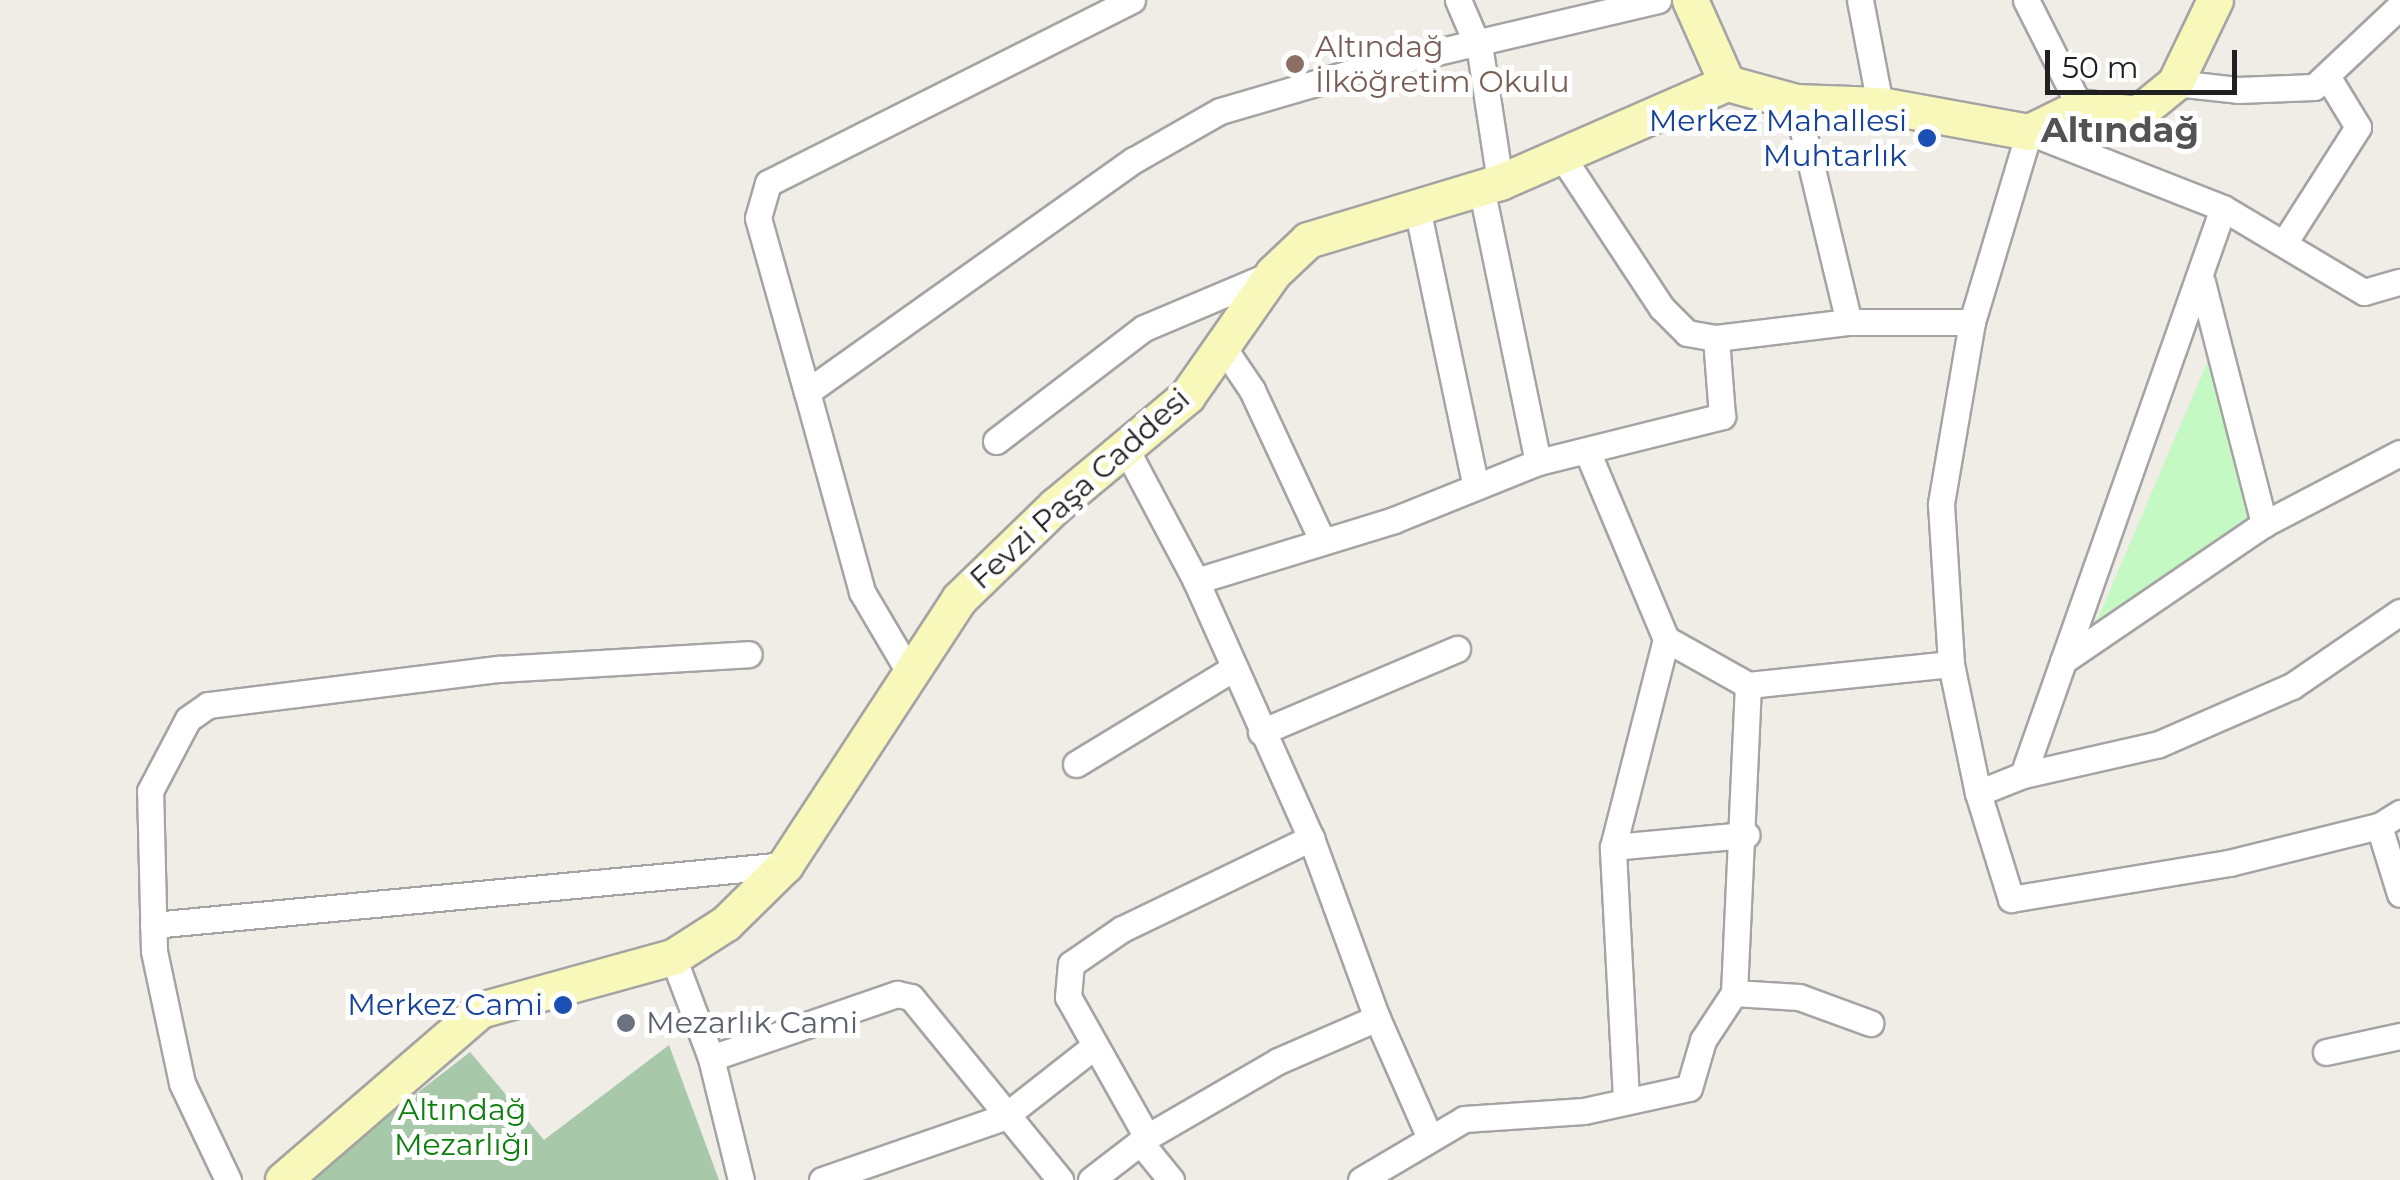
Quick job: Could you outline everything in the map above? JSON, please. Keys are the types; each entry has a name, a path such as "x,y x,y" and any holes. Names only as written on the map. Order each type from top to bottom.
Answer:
{"street":[{"path":"908,670 862,592 758,218 768,183 1132,0"},
{"path":"1458,0 1476,43 1491,184 1538,462"},
{"path":"807,392 1134,160 1220,111 1476,43 1658,0"},
{"path":"1690,0 1727,83 1796,102 1880,105 2029,132 2223,208 2286,240 2364,292 2400,282"},
{"path":"1860,0 1880,105"},
{"path":"2026,0 2080,106"},
{"path":"2215,0 2175,83 2137,114 2080,106 2029,132 1972,322 1941,504 1951,664 1978,793 2011,900 2229,863 2390,819 2400,894"},
{"path":"2175,83 2275,89 2314,87 2400,6"},
{"path":"2286,240 2358,127 2327,76"},
{"name":"Fevzi Paşa Caddesi","path":"283,1180 480,1010 673,957 726,923 785,865 908,670 959,599 1002,552 1127,450 1186,396 1273,273 1308,240 1491,184 1727,83"},
{"path":"1796,102 1849,322"},
{"path":"1561,155 1662,308 1687,333 1716,338 1849,322 1972,322"},
{"path":"1416,204 1476,487"},
{"path":"2023,775 2202,282 2223,208"},
{"path":"996,441 1144,328 1273,273"},
{"path":"2202,282 2264,524"},
{"path":"1196,581 1476,487 1538,462 1722,416 1716,338"},
{"path":"1223,348 1252,390 1322,540"},
{"path":"1127,450 1196,581 1260,732 1311,838 1377,1018 1429,1136"},
{"path":"1586,450 1666,639 1613,846 1626,1099"},
{"path":"2062,661 2264,524 2400,453"},
{"path":"1978,793 2023,775 2176,737 2292,686 2400,612"},
{"path":"1666,639 1748,685 1951,664"},
{"path":"1260,732 1458,649"},
{"path":"228,1180 182,1084 154,926 150,791 188,720 208,705 499,669 749,654"},
{"path":"1076,764 1232,669"},
{"path":"1361,1180 1464,1118 1584,1112 1626,1099 1689,1088 1703,1040 1734,993 1746,835 1748,685"},
{"path":"1613,846 1746,835"},
{"path":"1171,1180 1092,1048 1068,997 1071,964 1122,930 1311,838"},
{"path":"154,926 785,865"},
{"path":"673,957 711,1058 741,1180"},
{"path":"1734,993 1799,998 1870,1023"},
{"path":"711,1058 897,994 910,997 1004,1117 1060,1180"},
{"path":"1092,1180 1144,1140 1278,1062 1377,1018"},
{"path":"2326,1052 2400,1036"},
{"path":"822,1180 1004,1117 1092,1048"}],"green space":[{"path":"2210,356 2250,517 2096,623"},
{"name":"Altındağ Mezarlığı","path":"669,1045 719,1180 305,1180 470,1052 544,1140"}],"place":[{"name":"Altındağ İlköğretim Okulu","path":"1295,64"},
{"name":"Merkez Mahallesi Muhtarlık","path":"1927,138"},
{"name":"Merkez Cami","path":"563,1005"},
{"name":"Mezarlık Cami","path":"626,1023"}],"district":[{"name":"Altındağ","path":"2120,130"}]}
